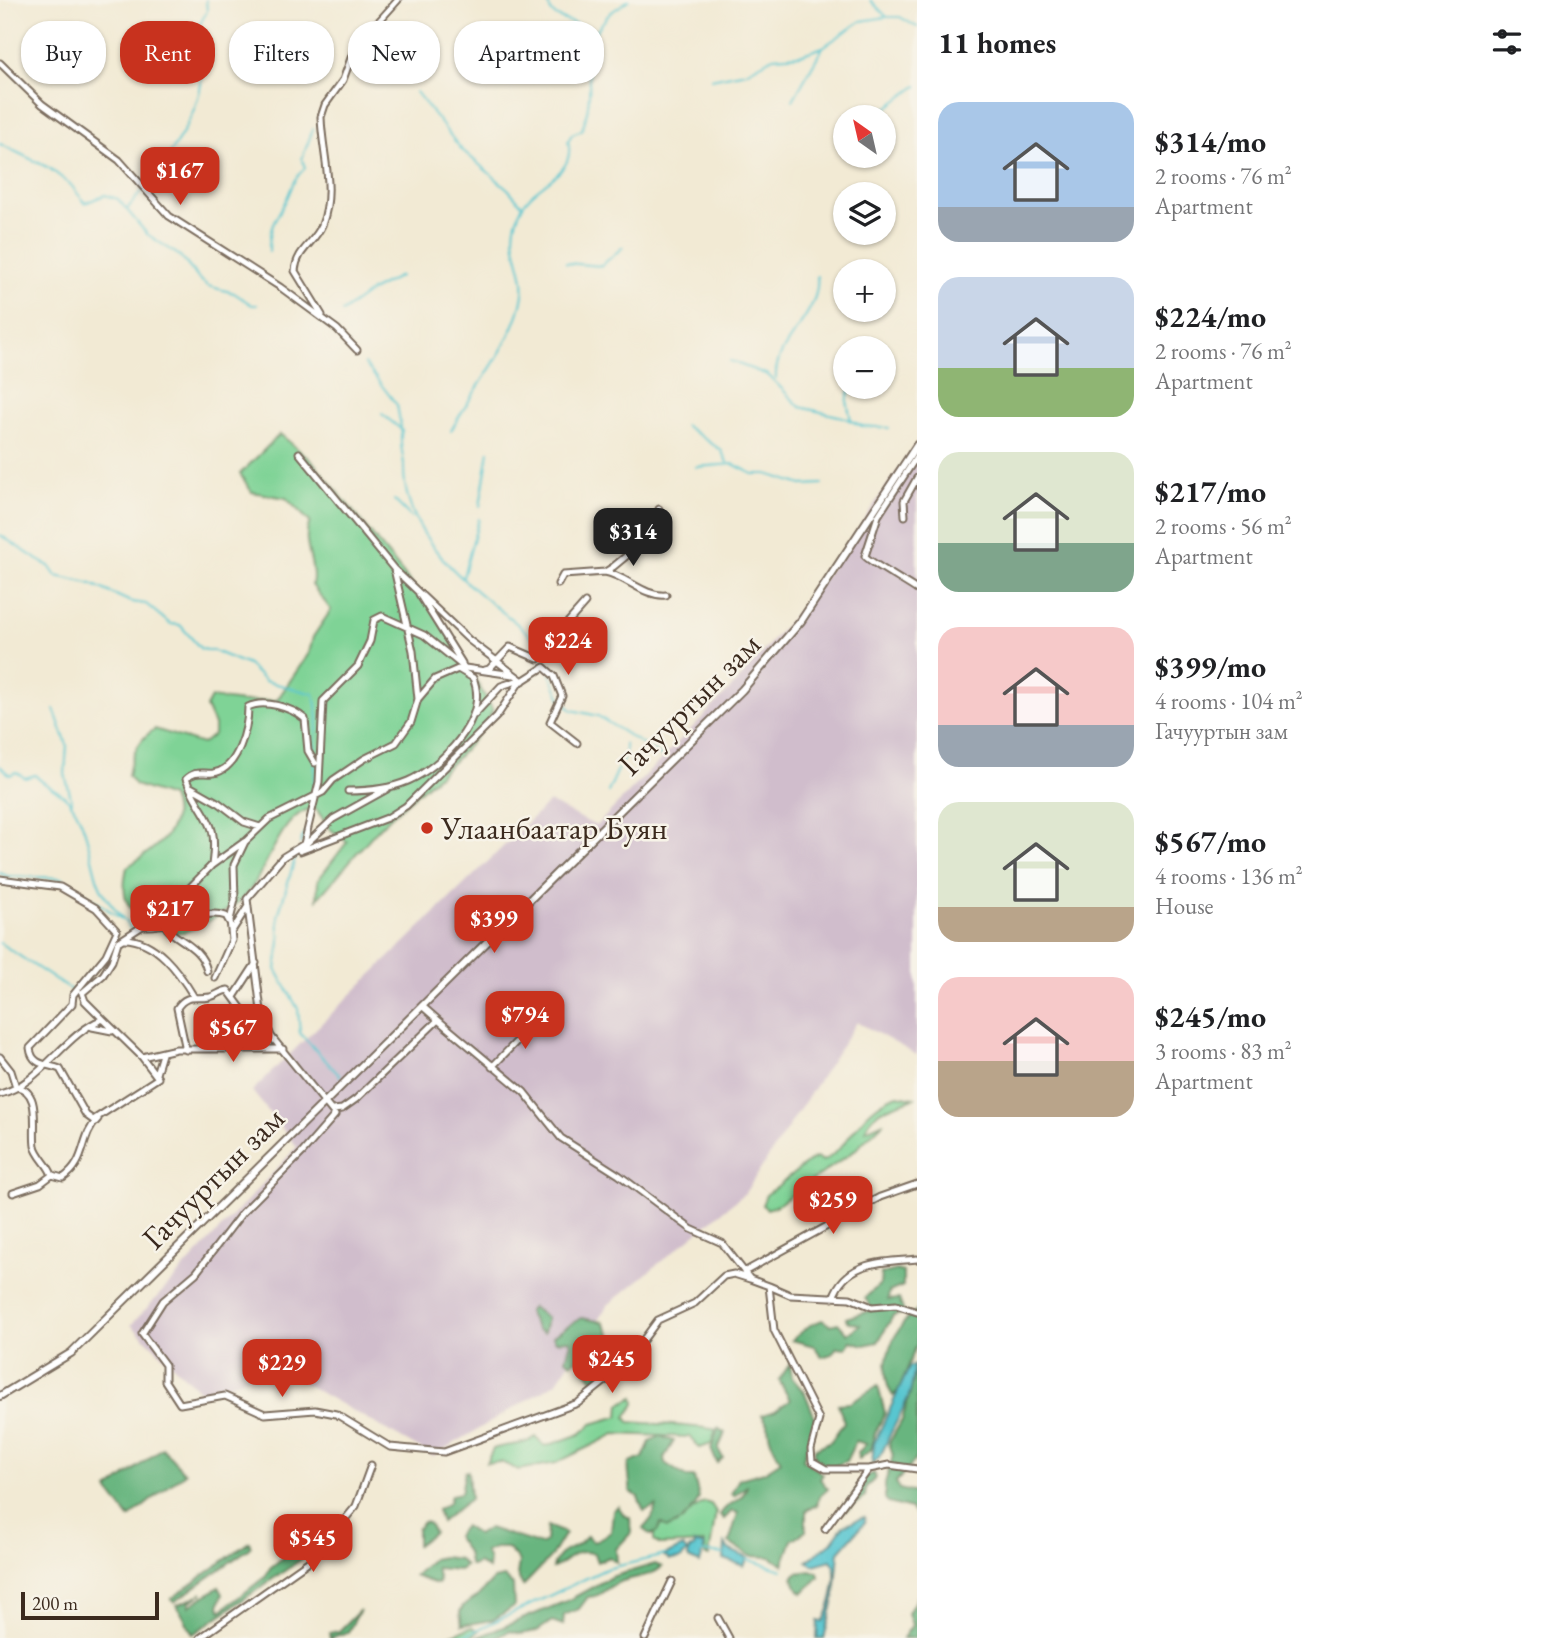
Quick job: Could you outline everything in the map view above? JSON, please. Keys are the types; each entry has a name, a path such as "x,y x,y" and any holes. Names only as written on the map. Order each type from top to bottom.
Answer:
{"main road":[{"name":"Гачууртын зам","path":"0,1396 71,1353 776,655 917,444"}],"street":[{"path":"323,318 295,271 300,251 321,227 328,200 321,117 325,105 343,80 359,36 380,20 398,0"},
{"path":"0,63 42,104 119,160 169,216 323,318 357,350"},
{"path":"299,453 394,569 496,662 523,681"},
{"path":"917,456 878,516 865,556 870,563 887,569 917,590"},
{"path":"905,516 904,501 917,478"},
{"path":"605,572 648,538 659,509"},
{"path":"156,1074 85,1001 82,993 103,975 121,939 145,926 186,895 212,866 260,827 281,811 315,797 364,758 396,743 411,722 418,699 407,625 394,569"},
{"path":"558,584 563,575 573,572 605,572 617,574 653,594 666,595"},
{"path":"415,587 466,668"},
{"path":"474,671 489,669 510,648 538,659 551,650 554,638 585,603"},
{"path":"295,853 306,839 315,797 324,698 358,666 370,641 375,618 389,618 407,625 466,668 513,675"},
{"path":"577,743 550,722 562,696 554,676 544,667 512,690 498,716 406,806 387,818 295,853 288,853 247,899 261,1011 271,1036 335,1115 242,1213 196,1273 163,1301 142,1334 165,1365 165,1381 180,1404 225,1396 265,1414 315,1410 337,1414 390,1447 444,1452 578,1403 624,1366 658,1320 695,1303 724,1276 734,1274 790,1295 857,1300 872,1307 896,1305 917,1312"},
{"path":"418,699 439,676 464,670 473,678 478,692 473,716"},
{"path":"295,853 332,819 427,770 449,750 473,716 501,686 518,679 523,681"},
{"path":"212,866 216,847 214,827 186,779 191,774 215,773 228,764 245,739 248,707 280,705 304,719 308,751 314,763"},
{"path":"189,786 219,803 244,822 260,827"},
{"path":"348,791 390,787"},
{"path":"215,978 230,949 235,900 234,865 251,835"},
{"path":"0,878 60,887 96,908 117,932 106,955 73,995 72,1004 30,1048 31,1054 42,1066 60,1069 86,1115 93,1120 98,1119"},
{"path":"231,928 248,906"},
{"path":"164,912 166,926 174,936 197,949 207,971"},
{"path":"145,926 166,926 214,913 226,916 231,928"},
{"path":"121,939 147,944 160,953 194,997"},
{"path":"234,997 256,962"},
{"path":"186,1050 177,1008 183,1000 207,998 228,990 242,1009 266,1023"},
{"path":"422,1006 537,1105 561,1138 619,1175 691,1229 722,1243 750,1279"},
{"path":"492,1067 540,1017"},
{"path":"1,1095 16,1087 103,1019"},
{"path":"333,1110 342,1109 356,1099 438,1020"},
{"path":"86,1030 99,1027 116,1034"},
{"path":"142,1057 186,1050 238,1051 275,1046 285,1050"},
{"path":"16,1087 25,1090 30,1096 36,1126 35,1145 52,1175 63,1178 77,1167 91,1128 98,1119 158,1078 158,1060 163,1053"},
{"path":"0,1057 11,1071 16,1087"},
{"path":"13,1193 40,1184 52,1175"},
{"path":"744,1272 880,1197 917,1184"},
{"path":"833,1297 846,1274 864,1265 917,1259"},
{"path":"769,1286 774,1330 819,1419 811,1449 812,1461 826,1469 869,1469 889,1465 917,1469"},
{"path":"200,1638 312,1559 356,1506 371,1465"},
{"path":"825,1529 869,1469"},
{"path":"645,1638 672,1581"},
{"path":"718,1618 730,1637"}],"shaded area":[{"path":"917,442 917,1055 857,1022 745,1193 608,1305 556,1383 433,1456 273,1366 204,1395 131,1325 297,1147 252,1091 549,802 596,826 737,682 818,587"}],"green space":[{"path":"280,434 314,463 440,619 493,710 483,727 458,757 385,822 317,899 318,880 347,842 330,829 316,809 303,811 292,820 249,892 240,901 201,925 184,932 175,932 138,915 132,910 125,896 127,867 163,839 174,820 171,797 135,785 128,776 136,749 155,729 202,744 214,734 214,725 206,707 211,698 243,702 277,700 309,653 313,637 331,610 312,585 307,538 310,522 286,498 252,492 240,474"},
{"path":"898,1095 914,1098 879,1112 866,1130 884,1122 854,1151 776,1206 767,1209 762,1205 766,1195 811,1160 816,1158 822,1161 832,1155 873,1109"},
{"path":"897,1270 903,1272 903,1286 889,1292 888,1300 899,1299 904,1313 893,1316 878,1342 864,1345 851,1341 846,1348 837,1347 832,1354 822,1357 814,1346 792,1340 810,1325 822,1320 830,1325 838,1323 848,1334 860,1325 847,1321 846,1318 873,1310 865,1298 880,1284 881,1274"},
{"path":"532,1307 547,1318 544,1333 537,1329 528,1312"},
{"path":"917,1310 917,1344 899,1390 893,1396 886,1374 890,1349 901,1327"},
{"path":"581,1318 603,1322 616,1345 610,1353 615,1361 603,1375 593,1379 584,1368 590,1354 586,1339 578,1339 579,1357 572,1363 566,1359 571,1343 569,1340 556,1341 553,1336"},
{"path":"790,1364 792,1378 805,1393 816,1420 803,1459 823,1474 820,1479 828,1489 819,1497 817,1505 806,1510 806,1531 792,1540 783,1565 770,1557 751,1556 729,1543 738,1513 732,1511 724,1519 720,1515 745,1492 747,1486 734,1496 731,1494 739,1479 764,1472 781,1461 770,1439 768,1424 762,1415 775,1411 790,1400 779,1380"},
{"path":"917,1368 917,1458 896,1482 899,1489 917,1493 917,1515 911,1509 888,1503 885,1498 885,1483 893,1456 889,1443 902,1420"},
{"path":"878,1386 885,1413 875,1433 871,1450 859,1459 858,1453 866,1444 856,1441 846,1461 833,1467 821,1466 814,1457 815,1449 831,1441 844,1422 838,1404 850,1403"},
{"path":"634,1397 635,1404 626,1417 629,1422 716,1430 711,1444 700,1448 690,1437 615,1434 556,1463 518,1470 501,1462 486,1463 493,1449 499,1447 526,1442 536,1437 544,1446 580,1434 592,1424 619,1416 620,1404"},
{"path":"718,1428 725,1433 718,1449 723,1458 717,1463 711,1449"},
{"path":"660,1436 674,1441 664,1458 665,1463 686,1477 694,1477 699,1497 691,1512 682,1520 667,1528 661,1523 657,1532 651,1535 643,1529 652,1518 656,1506 644,1511 638,1497 630,1491 629,1463 643,1458 650,1442"},
{"path":"162,1448 185,1473 129,1518 108,1490"},
{"path":"468,1471 470,1499 441,1522 437,1510 449,1503 451,1495 461,1493 465,1472"},
{"path":"874,1473 876,1478 866,1487 865,1497 840,1515 864,1477"},
{"path":"704,1502 711,1504 716,1512 709,1556 706,1556 704,1543 660,1545 654,1541 654,1535 661,1523 667,1528"},
{"path":"618,1506 624,1515 630,1518 631,1533 616,1549 617,1562 609,1557 597,1562 594,1554 581,1552 553,1568 563,1552 578,1545 587,1536 593,1542 611,1532 613,1511"},
{"path":"423,1522 428,1523 434,1532 417,1545 417,1529"},
{"path":"464,1526 477,1535 489,1528 541,1545 546,1541 547,1526 565,1533 550,1558 523,1586 517,1575 519,1561 507,1548 495,1548 485,1552 489,1560 488,1569 478,1563 472,1566 469,1564 467,1552 456,1536"},
{"path":"296,1534 309,1554 193,1634 177,1605 203,1593 189,1602 189,1606 219,1587 223,1594 219,1606 221,1611 266,1576 270,1568 295,1548 289,1539"},
{"path":"249,1542 251,1546 247,1550 174,1602 171,1599"},
{"path":"432,1559 459,1559 465,1566 459,1570 436,1568 439,1581 437,1584 414,1576"},
{"path":"655,1564 662,1567 651,1574 619,1582 588,1597 579,1609 564,1615 563,1625 552,1621 537,1631 521,1634 509,1631 497,1638 476,1638 569,1600 611,1577"},
{"path":"818,1572 819,1577 803,1593 795,1585 793,1577 796,1573"},
{"path":"504,1577 513,1585 514,1606 493,1620 462,1625 460,1612 463,1606 477,1597 494,1579"},
{"path":"917,1597 917,1638 903,1638 912,1625 908,1613"},
{"path":"360,1610 348,1632 330,1638 329,1633 339,1631"},
{"path":"472,1627 479,1631 470,1638 442,1638"}],"water":[{"path":"914,1365 912,1385 906,1402 882,1452 872,1464 874,1443 910,1366"},
{"path":"864,1517 865,1522 839,1552 835,1596 824,1638 817,1638 818,1621 823,1622 832,1600 834,1566 831,1560 814,1565 807,1561 831,1543 844,1525"},
{"path":"694,1543 705,1546 700,1563 688,1558 689,1549 695,1546"},
{"path":"725,1544 728,1549 748,1558 744,1566 724,1559"},
{"path":"683,1547 687,1552 681,1559 670,1560 663,1556"}],"waterway":[{"path":"146,187 166,160 193,113 201,80 201,65 192,39 207,11 206,0"},
{"path":"451,431 508,339 521,305 523,279 514,234 522,207 536,191 561,171 569,153 568,141 572,134 582,130 585,120 589,91 584,35 578,26 553,14 547,0"},
{"path":"604,21 610,13 629,0"},
{"path":"870,0 887,17 900,17 917,27"},
{"path":"711,79 746,72 773,57 800,55 823,47 861,21 887,17"},
{"path":"793,100 823,47"},
{"path":"891,105 917,86"},
{"path":"416,92 461,149 508,189 522,205"},
{"path":"269,252 274,221 299,174 305,168 302,159 313,129"},
{"path":"0,144 49,168 71,185 85,203 105,195 118,199 147,234 180,256 208,286 234,293 252,305 257,305"},
{"path":"128,208 142,191"},
{"path":"566,263 601,266 623,247"},
{"path":"342,312 371,291 400,276"},
{"path":"776,378 782,352 812,304 817,290 817,276"},
{"path":"730,361 768,375 800,407 843,417 862,426 889,428"},
{"path":"365,364 397,405 401,427"},
{"path":"848,399 851,420"},
{"path":"382,414 402,430 406,489 412,509 433,546 463,579 528,634 542,653"},
{"path":"684,425 721,450 727,462"},
{"path":"480,506 489,451"},
{"path":"696,467 733,464 753,474 767,474 802,485 822,484"},
{"path":"394,500 411,517"},
{"path":"463,577 479,519"},
{"path":"0,535 49,566 56,576 89,583 131,602 146,604 170,624 180,625 201,649 214,651 248,665 265,681 314,694 318,718 314,758"},
{"path":"550,674 562,701 572,710 598,716 664,758"},
{"path":"54,709 67,745 65,774 72,802"},
{"path":"608,792 625,754 625,743"},
{"path":"314,790 315,764"},
{"path":"0,766 10,775 16,772 25,778 35,775 69,801 82,823 100,885 130,928"},
{"path":"300,844 304,833"},
{"path":"297,852 278,916 280,942 276,969 298,1009 300,1033 340,1076"},
{"path":"0,873 7,876 61,878 122,919"},
{"path":"0,943 80,996"},
{"path":"702,1552 724,1554"},
{"path":"460,1638 606,1569 665,1555"},
{"path":"746,1559 782,1570"}],"place":[{"name":"Улаанбаатар Буян","path":"427,828"}]}
